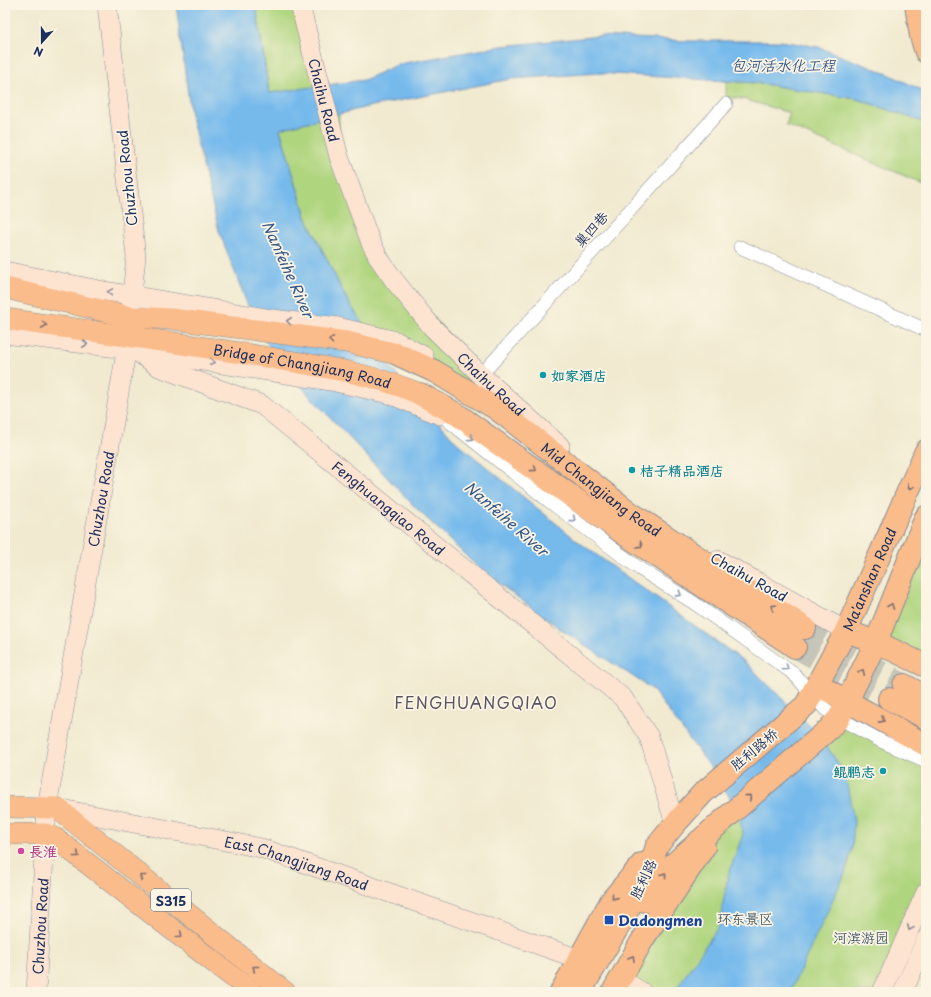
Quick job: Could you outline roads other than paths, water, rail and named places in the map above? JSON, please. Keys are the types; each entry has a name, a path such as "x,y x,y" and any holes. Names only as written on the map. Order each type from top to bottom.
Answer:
{"highway":[{"path":"916,5 921,36 926,52"},
{"name":"Mid Changjiang Road","path":"396,348 497,409 629,512 800,638 623,533 458,415 420,394"},
{"name":"Ma'anshan Road","path":"812,695 846,631 926,451"},
{"name":"Ma'anshan Road","path":"820,736 843,710 876,642 926,517"},
{"path":"846,631 876,642 926,666"},
{"path":"926,697 896,692 926,718"},
{"path":"812,695 843,710 926,745"},
{"name":"胜利路桥","path":"703,793 812,695"},
{"name":"胜利路","path":"594,992 649,895 669,868 820,736"},
{"name":"胜利路","path":"580,992 648,873 657,846 703,793"},
{"path":"616,986 643,939 720,823"},
{"path":"561,992 611,901 657,846"}],"main road":[{"path":"5,288 133,335"},
{"name":"Bridge of Changjiang Road","path":"133,335 174,311 346,342 396,348"},
{"path":"5,319 133,335"},
{"name":"Bridge of Changjiang Road","path":"133,335 178,350 348,371 400,385 420,394"},
{"name":"East Changjiang Road","path":"5,807 52,808"},
{"name":"S315","path":"52,808 285,992"},
{"path":"5,834 50,836"},
{"name":"S315","path":"50,836 252,992"}],"street":[{"name":"Chuzhou Road","path":"108,5 136,257 137,296"},
{"name":"Chuzhou Road","path":"36,992 52,808 133,335 137,296 146,257 118,5"},
{"name":"Chaihu Road","path":"300,5 329,122 349,184 371,243 380,260 394,280 432,327 480,375 598,480 666,528 718,560 846,631"},
{"name":"巢四巷","path":"480,375 726,104"},
{"path":"740,247 926,330"},
{"path":"5,271 137,296 174,311"},
{"path":"5,334 133,335"},
{"name":"Fenghuangqiao Road","path":"133,335 159,367 262,405 623,698 649,737 675,824"},
{"path":"396,348 436,361 516,415 534,423"},
{"path":"178,350 389,394 440,415 549,501 640,570 694,603 794,674 812,695"},
{"path":"480,375 516,415 570,466"},
{"path":"843,710 881,741 926,762"},
{"name":"East Changjiang Road","path":"52,808 261,848 579,959"},
{"name":"Chuzhou Road","path":"47,992 50,836"},
{"path":"882,992 926,892"},
{"path":"902,992 926,939"},
{"path":"616,986 642,992"}],"water":[{"path":"176,5 256,5 269,93 364,80 399,64 502,46 601,36 685,41 780,41 818,47 888,74 926,92 926,123 857,99 757,83 599,73 511,79 367,107 280,129 306,217 346,298 392,369 457,443 580,543 745,662 820,736 845,774 854,822 852,850 844,876 790,992 674,992 719,926 728,876 743,834 738,810 709,765 652,689 562,630 482,571 417,509 307,393 258,332 219,231 191,116"}],"tunnel":[{"path":"805,628 904,685"},
{"path":"795,647 889,699"}],"place":[{"name":"如家酒店","path":"543,375"},
{"name":"桔子精品酒店","path":"632,470"},
{"name":"鲲鹏志","path":"883,771"},
{"name":"長淮","path":"21,851"},
{"name":"Dadongmen","path":"609,920"}],"district":[{"name":"FENGHUANGQIAO","path":"476,702"}],"water label":[{"name":"包河活水化工程","path":"783,64"},
{"name":"Nanfeihe River","path":"289,269"},
{"name":"Nanfeihe River","path":"507,518"}],"park label":[{"name":"环东景区","path":"745,918"},
{"name":"河滨游园","path":"861,937"}]}
